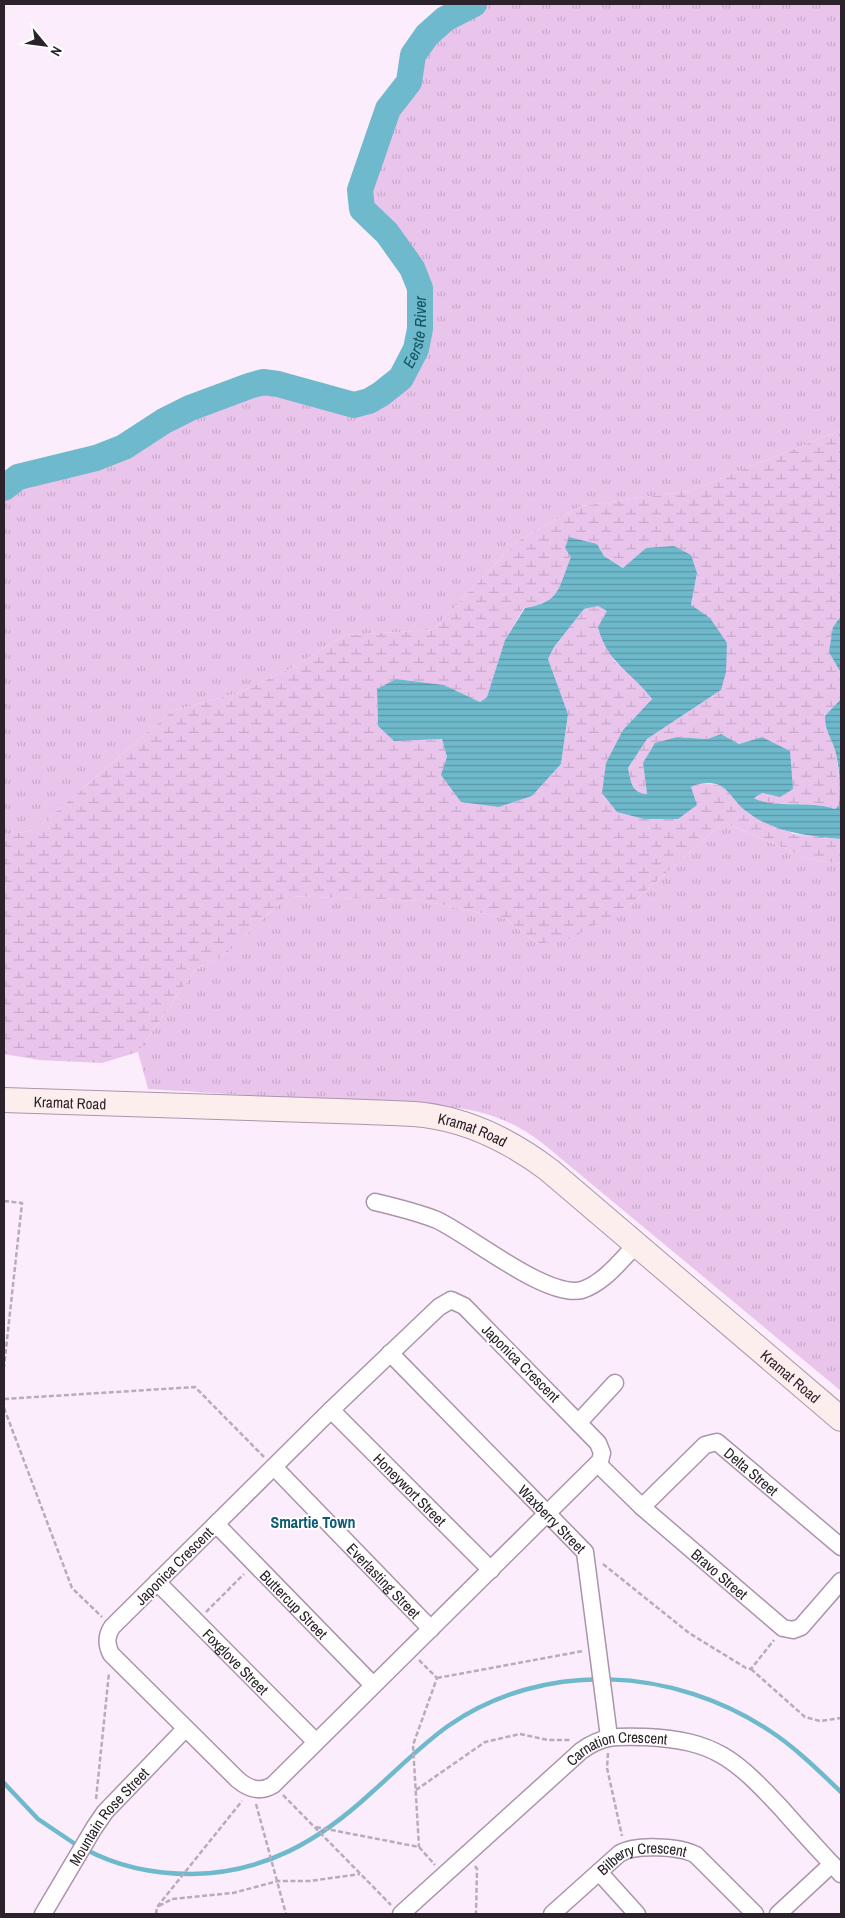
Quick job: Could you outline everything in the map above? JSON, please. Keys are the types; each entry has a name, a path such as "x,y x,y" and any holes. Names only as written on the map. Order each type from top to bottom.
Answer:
{"street":[{"name":"Kramat Road","path":"4,1100 425,1115 473,1127 500,1137 527,1153 637,1244 841,1419"},
{"path":"375,1202 436,1220 530,1276 566,1291 582,1290 601,1279 637,1244"},
{"name":"Japonica Crescent","path":"112,1627 390,1353 443,1304 451,1300 464,1306 579,1422 601,1448 602,1456 598,1464"},
{"name":"Waxberry Street","path":"390,1353 549,1513 585,1552 603,1702 602,1739"},
{"path":"579,1422 615,1383"},
{"name":"Honeywort Street","path":"331,1410 491,1570"},
{"name":"Delta Street","path":"642,1507 704,1445 717,1442 841,1547"},
{"path":"112,1627 107,1640 112,1654 185,1730 238,1780 252,1789 263,1790 273,1785 598,1464"},
{"name":"Bravo Street","path":"598,1464 642,1507 783,1628"},
{"name":"Everlasting Street","path":"274,1467 431,1629"},
{"name":"Buttercup Street","path":"216,1524 373,1685"},
{"path":"783,1628 793,1630 801,1627 841,1581"},
{"name":"Foxglove Street","path":"157,1582 315,1742"},
{"name":"Mountain Rose Street","path":"42,1914 94,1828 117,1798 185,1730"},
{"name":"Carnation Crescent","path":"397,1911 444,1876 581,1751 602,1739 674,1739 695,1743 718,1752 749,1774 837,1869"},
{"name":"Bilberry Crescent","path":"552,1914 625,1850 639,1848 690,1852 707,1864 755,1914"},
{"path":"778,1914 837,1869"},
{"path":"599,1872 637,1914"}],"path":[{"path":"4,1201 22,1203 4,1367"},
{"path":"4,1399 195,1387 274,1467"},
{"path":"4,1408 72,1588 112,1627"},
{"path":"585,1552 612,1570 689,1633 751,1669 805,1717 820,1722 841,1718"},
{"path":"196,1622 254,1564"},
{"path":"751,1669 783,1628"},
{"path":"408,1651 437,1678"},
{"path":"94,1828 101,1730 112,1654"},
{"path":"437,1678 598,1654"},
{"path":"437,1678 413,1746 419,1846 444,1876"},
{"path":"416,1790 485,1742 520,1734 548,1740 602,1739 625,1850"},
{"path":"273,1785 316,1826 397,1911"},
{"path":"252,1789 286,1914"},
{"path":"156,1914 157,1907 252,1789"},
{"path":"316,1826 419,1846"},
{"path":"466,1855 477,1869 476,1914"},
{"path":"157,1907 172,1899 233,1893 278,1881 310,1881 360,1874"}],"green space":[{"path":"474,4 841,4 841,430 690,491 581,506 516,542 433,630 345,635 290,669 238,693 172,711 35,830 4,835 4,488 18,477 96,458 124,447 164,421 190,408 263,382 278,384 354,405 369,401 401,378 416,349 420,329 420,288 412,268 387,233 362,209 360,190 388,109 409,82 413,55 427,35 445,19"},
{"path":"841,430 841,616 833,627 841,673 841,699 825,717 826,727 835,750 838,770 839,805 835,809 815,805 762,802 754,798 762,793 780,797 762,737 739,744 721,734 707,739 677,737 643,763 647,794 635,789 631,782 628,768 647,739 721,690 710,618 691,606 697,573 646,548 624,568 604,556 597,544 571,557 560,585 552,597 545,602 524,608 505,640 487,697 480,702 444,685 396,679 377,690 378,726 394,741 442,739 447,757 499,807 532,796 561,764 568,714 548,659 554,647 584,609 598,606 607,611 614,661 634,676 652,699 623,730 617,812 693,795 691,787 700,783 720,785 793,834 841,839 841,864 809,859 724,822 625,909 571,938 538,944 504,918 424,901 287,896 228,952 195,970 138,1052 102,1063 39,1060 4,1054 4,835 35,830 172,711 238,693 290,669 345,635 433,630 516,542 581,506 690,491"},
{"path":"724,822 809,859 841,864 841,1391 541,1142 522,1129 502,1119 480,1112 457,1108 148,1089 138,1052 195,970 228,952 287,896 424,901 504,918 538,944 625,909"}],"water":[{"path":"569,537 597,544 604,556 623,568 646,548 674,546 691,555 697,573 691,605 710,618 727,643 726,672 721,690 647,739 628,768 631,782 635,789 647,794 643,763 655,743 677,737 707,739 721,734 739,744 762,737 790,751 793,789 780,797 762,793 754,798 771,803 825,806 835,809 839,805 839,770 835,750 826,726 825,716 841,699 841,839 803,835 779,829 746,811 725,789 714,783 691,787 697,805 678,819 644,819 617,812 602,793 606,763 623,730 652,699 620,666 607,649 598,627 607,611 598,606 584,609 554,647 548,659 568,714 561,764 532,796 499,807 461,802 441,775 447,757 442,739 394,741 378,726 377,689 396,679 444,685 480,702 487,697 505,640 525,608 546,602 557,592 571,557 565,548"},
{"path":"841,616 841,673 829,652 833,627"}],"waterway":[{"name":"Eerste River","path":"4,488 18,477 96,458 124,447 164,421 190,408 263,382 278,384 354,405 369,401 401,378 416,349 420,329 420,288 412,268 387,233 362,209 360,190 388,109 409,82 413,55 427,35 445,19 474,4"},
{"path":"85,1849 124,1865 178,1874 218,1872 243,1868 267,1861 289,1851 331,1826 448,1726 486,1704 526,1690 567,1681 609,1679 652,1684 693,1694 733,1710 780,1738 841,1792"},
{"path":"4,1783 38,1819 78,1846"}],"district":[{"name":"Smartie Town","path":"313,1522"}]}
